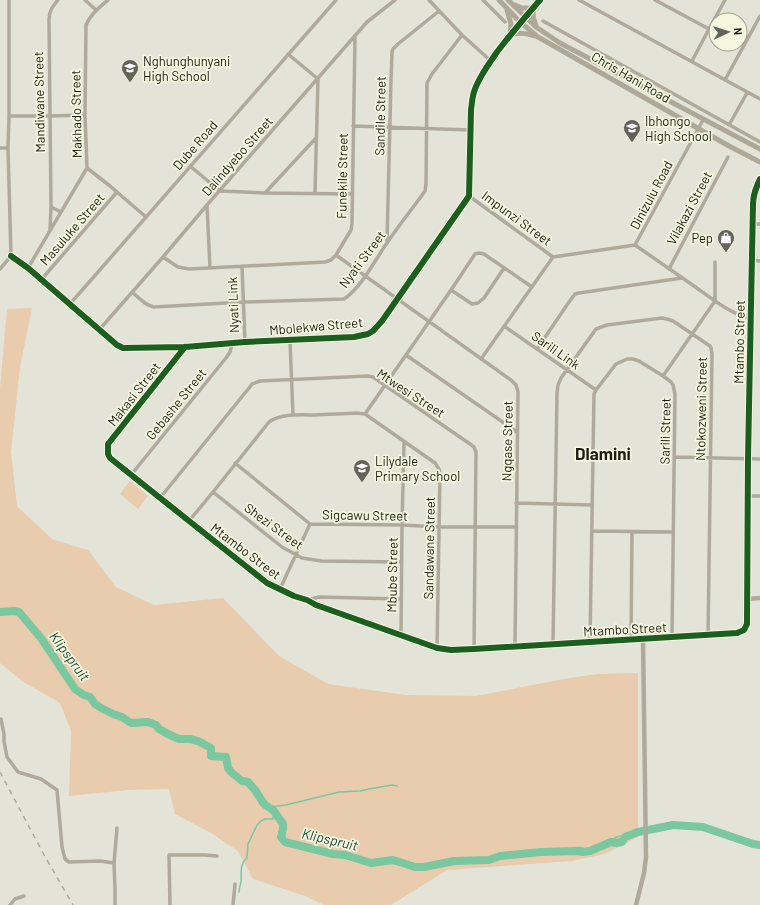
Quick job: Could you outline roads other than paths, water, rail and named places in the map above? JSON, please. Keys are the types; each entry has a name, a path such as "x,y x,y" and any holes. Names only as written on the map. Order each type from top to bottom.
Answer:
{"main road":[{"name":"Chris Hani Road","path":"499,0 520,22 538,37 760,162"},
{"name":"Chris Hani Road","path":"509,2 536,27 560,43 760,150"},
{"path":"509,2 522,8 534,7 533,16 536,27"},
{"path":"507,8 511,24 510,35 525,33 538,37"}],"street":[{"path":"0,269 11,256 8,148 9,0"},
{"name":"Mandiwane Street","path":"50,230 49,14 58,0"},
{"path":"85,0 96,10"},
{"name":"Makhado Street","path":"28,268 87,168 85,114 86,25 96,10 108,0"},
{"name":"Dube Road","path":"70,304 336,0"},
{"name":"Dalindyebo Street","path":"99,330 367,22 395,0"},
{"path":"429,0 462,35 491,61"},
{"path":"483,0 505,22"},
{"path":"469,196 470,130 474,91 481,76 491,61 520,22 540,0"},
{"path":"580,0 747,92 759,97"},
{"path":"655,0 708,28"},
{"path":"718,12 725,0"},
{"name":"Sandile Street","path":"387,243 391,59 393,49 440,11"},
{"path":"725,80 760,16"},
{"name":"Chris Hani Road","path":"543,21 760,142"},
{"path":"692,61 708,31"},
{"name":"Nyati Street","path":"132,292 147,304 154,307 244,302 344,299 351,295 425,191 428,83 432,74 462,35"},
{"name":"Funekile Street","path":"336,255 351,230 355,37"},
{"path":"288,54 318,79 315,193"},
{"path":"729,125 747,92"},
{"path":"9,116 85,114"},
{"name":"Dinizulu Road","path":"554,256 635,245 703,120"},
{"path":"353,126 470,130"},
{"path":"265,193 316,138"},
{"path":"0,148 8,148"},
{"name":"Vilakazi Street","path":"669,268 728,157"},
{"path":"190,166 220,191 352,194"},
{"path":"87,168 146,217"},
{"name":"Mtambo Street","path":"110,458 267,583 316,605 437,648 451,650 474,649 740,633 744,630 747,624 748,458 753,196 760,180"},
{"name":"Masuluke Street","path":"42,280 117,192"},
{"name":"Impunzi Street","path":"469,196 554,256"},
{"name":"Mbolekwa Street","path":"11,256 28,268 99,330 123,348 185,347 245,342 354,337 368,334 377,326 469,196"},
{"path":"207,205 210,268"},
{"path":"51,207 61,212"},
{"path":"753,224 760,224"},
{"path":"635,245 715,301 742,317 750,318"},
{"path":"189,521 269,422 276,418 293,416 357,413 365,414 475,254 484,254 532,286"},
{"path":"163,257 178,267 189,269 325,262 336,255"},
{"name":"Ngqase Street","path":"336,255 516,385 518,392 515,646"},
{"path":"481,359 554,256"},
{"path":"752,260 760,260"},
{"path":"663,376 715,301 715,262"},
{"name":"Nyati Link","path":"242,266 245,342"},
{"path":"451,290 472,304 478,304 481,302 504,268"},
{"path":"537,349 575,294 682,278"},
{"name":"Ntokozweni Street","path":"553,644 558,384 566,370 596,329 602,326 665,318 673,321 710,346 712,354 708,636"},
{"name":"Sarili Link","path":"504,326 596,390"},
{"path":"290,341 293,416"},
{"name":"Gebashe Street","path":"131,475 226,358 230,352 232,344"},
{"name":"Makasi Street","path":"110,458 107,447 108,444 185,347"},
{"path":"406,355 517,432"},
{"name":"Sarili Street","path":"596,390 616,364 627,359 638,361 663,376 673,386 675,394 672,638"},
{"name":"Mtwesi Street","path":"160,498 252,384 260,381 368,376 374,377 474,447 476,452 474,649"},
{"path":"590,642 594,394 596,390"},
{"name":"Sandawane Street","path":"365,414 434,463 439,469 437,648"},
{"name":"Mbube Street","path":"401,636 404,442"},
{"path":"674,457 760,459"},
{"name":"Sigcawu Street","path":"235,463 310,524 516,527"},
{"name":"Shezi Street","path":"213,492 282,547 296,556 306,560 402,562"},
{"path":"748,496 760,496"},
{"path":"516,503 592,505"},
{"path":"280,590 310,524"},
{"path":"592,531 674,532"},
{"path":"631,640 632,532"},
{"path":"307,600 319,598 401,599"},
{"path":"747,599 760,598"},
{"path":"636,905 645,865 646,834 643,639"},
{"path":"2,719 7,757 18,772 41,780 57,790 62,847 65,859 69,862 105,861 114,863"},
{"path":"114,905 116,889 114,863 116,828"},
{"path":"170,905 169,855 217,856"},
{"path":"233,905 235,884"},
{"path":"10,905 15,899 24,896"}],"waterway":[{"name":"Klipspruit","path":"0,612 19,612 41,638 75,689 90,697 95,704 101,708 122,717 131,723 148,722 156,725 159,729 179,739 191,739 200,742 211,748 211,756 226,757 228,768 232,773 242,781 248,782 264,804 274,811 283,824 281,837 285,842 333,854 345,855 371,863 393,860 415,867 424,867 454,861 489,860 500,856 541,852 590,851 611,842 622,842 625,837 638,832 673,825 703,827 760,845"},
{"path":"269,807 286,805 339,792 360,791 392,785 397,786"},
{"path":"239,892 241,869 244,860 247,858 248,844 257,825 265,819 273,819 274,811"},
{"path":"609,843 616,837 626,836"},
{"name":"Klipspruit","path":"573,851 579,847 592,851"}],"railway":[{"path":"0,772 43,853 73,905"}],"place":[{"name":"Nghunghunyani High School","path":"130,83"},
{"name":"Ibhongo High School","path":"632,143"},
{"name":"Pep","path":"726,253"},
{"name":"Lilydale Primary School","path":"362,483"}],"district":[{"name":"Dlamini","path":"603,453"}]}
